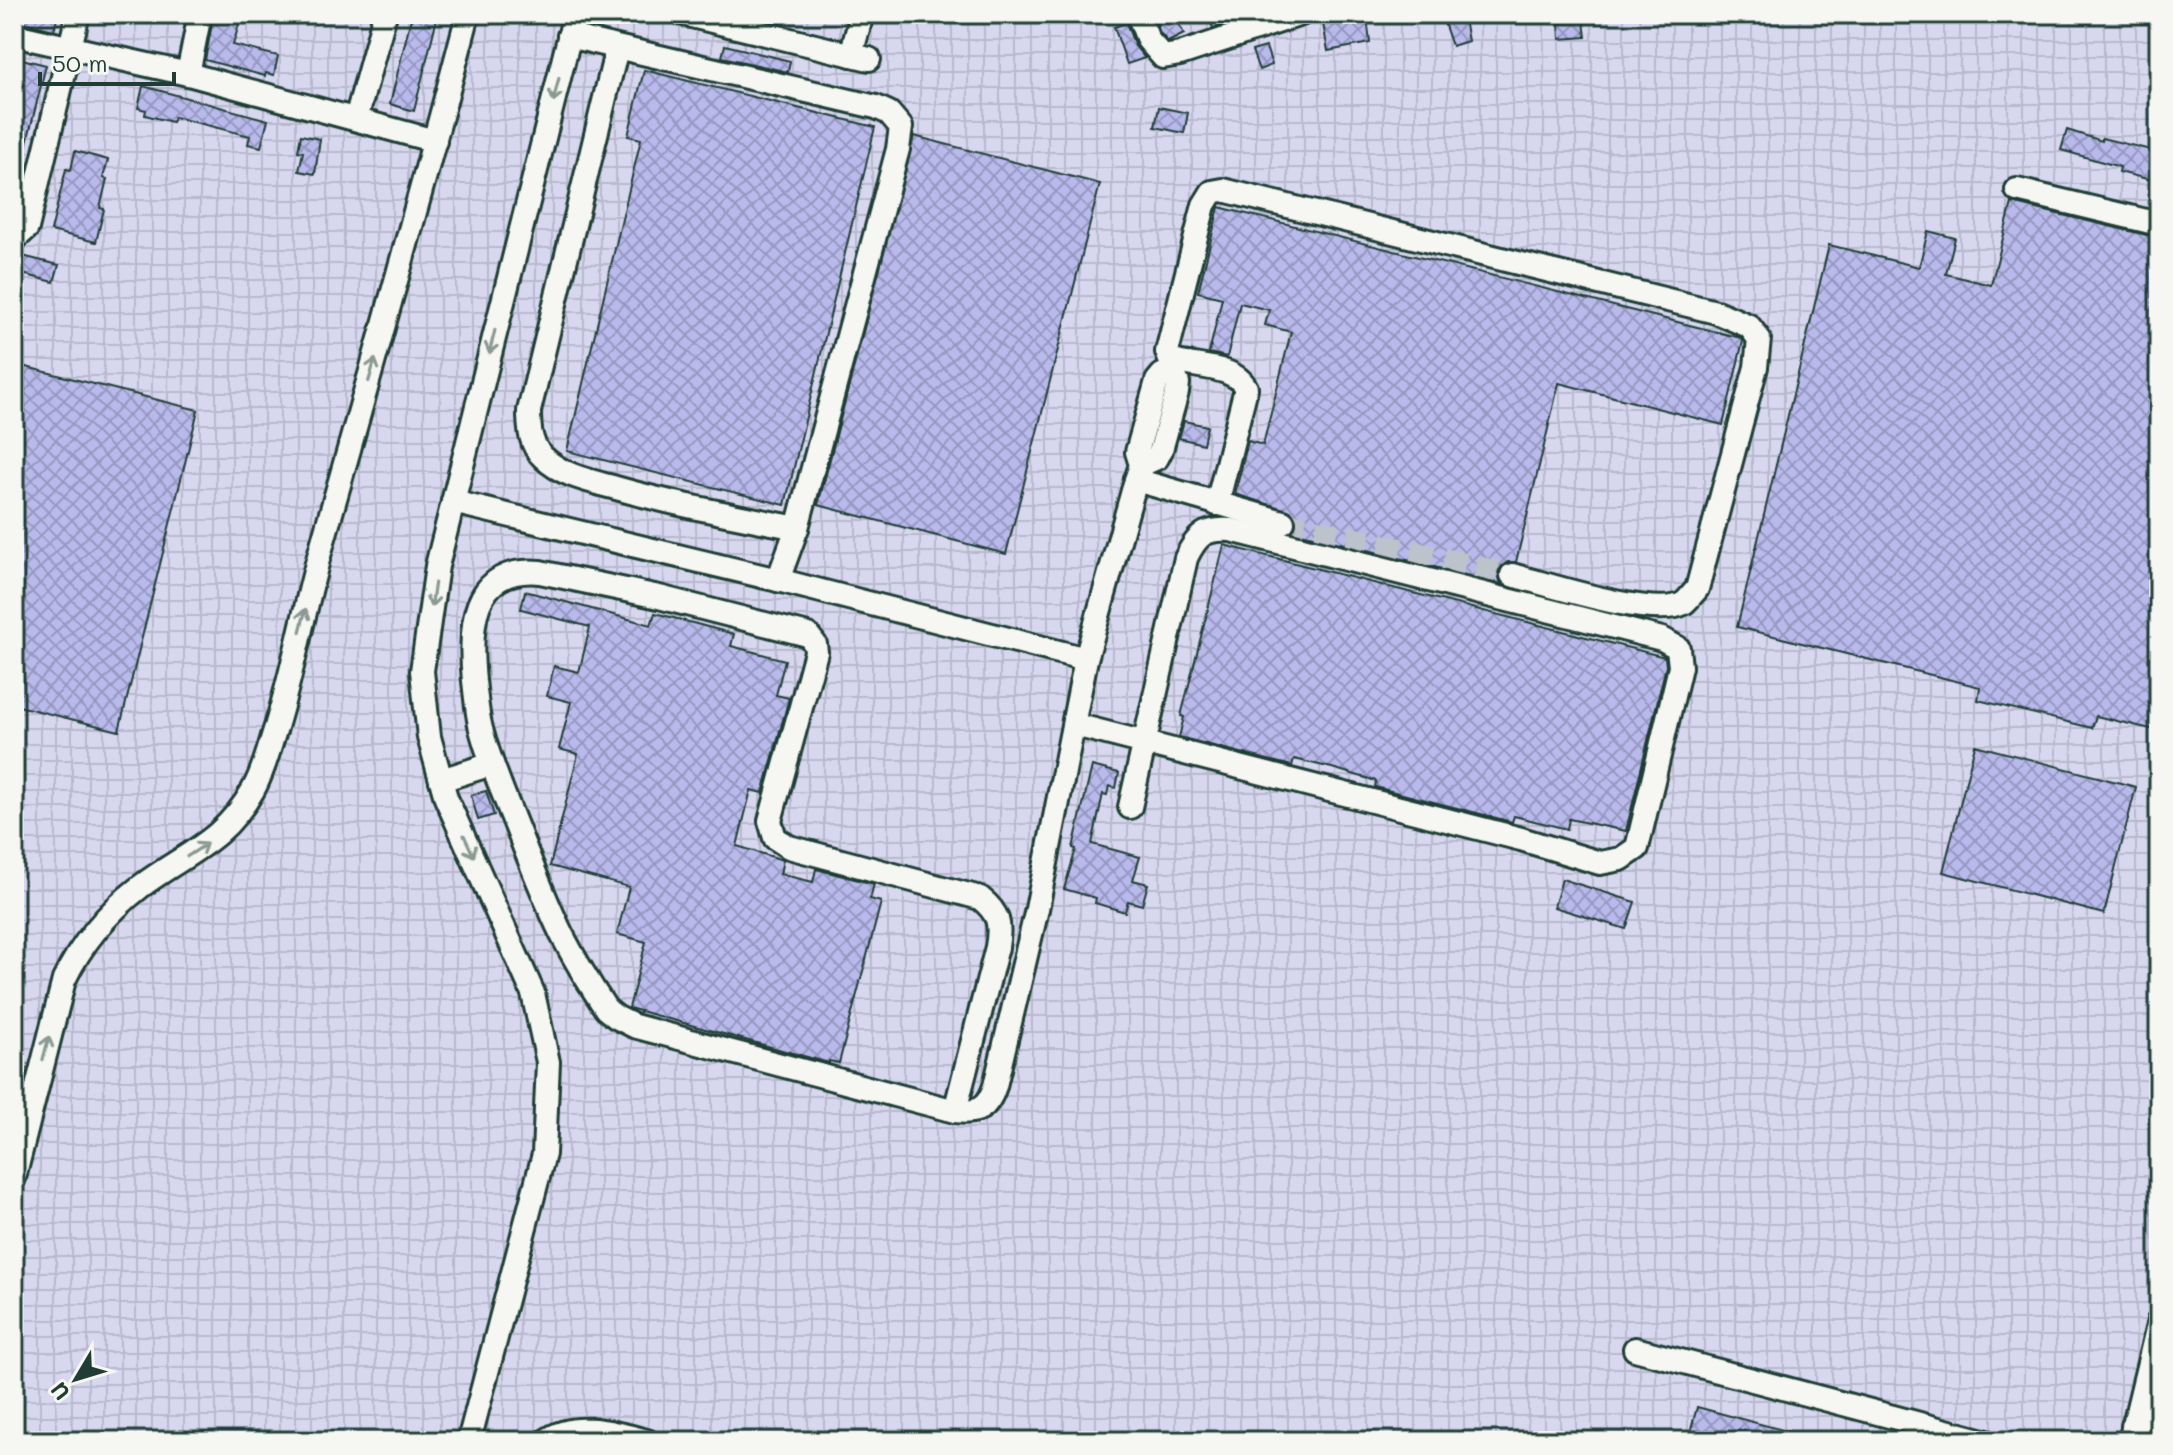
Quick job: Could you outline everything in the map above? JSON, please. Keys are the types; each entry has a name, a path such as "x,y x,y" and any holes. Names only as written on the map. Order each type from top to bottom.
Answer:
{"street":[{"path":"14,236 27,228 78,14"},
{"path":"188,74 200,14"},
{"path":"356,119 385,14"},
{"path":"14,1178 64,980 76,957 101,924 139,888 211,841 235,817 255,788 281,710 321,547 468,14"},
{"path":"469,1441 544,1154 548,1062 533,993 446,798 429,737 422,671 437,566 575,14"},
{"path":"683,14 860,57 862,14"},
{"path":"1138,14 1148,40 1163,57 1180,54 1287,16"},
{"path":"14,35 188,74 435,141"},
{"path":"569,36 876,107 897,119 901,127 898,149 797,528 778,580"},
{"path":"617,48 529,411 534,444 540,455 553,466 576,477 661,500 797,528"},
{"path":"1173,366 1167,352 1204,205 1212,192 1223,190 1716,312 1749,326 1759,339 1756,367 1697,589 1684,603 1664,608 1639,607 1512,575"},
{"path":"2017,190 2159,224"},
{"path":"955,1111 997,947 1000,923 997,914 980,898 789,847 775,838 770,821 816,652 815,644 808,635 659,597 540,572 523,571 505,575 492,584 480,599 473,629 472,658 480,726 492,764 563,936 595,992 616,1017 634,1026 955,1111 977,1111 990,1102 995,1086 1037,909 1086,659 1139,473 1137,452 1157,381 1173,366 1209,368 1235,376 1246,388 1217,504"},
{"path":"1139,473 1217,504 1283,522"},
{"path":"453,502 778,580 1086,659"},
{"path":"1075,725 1146,741 1521,839 1600,863 1621,859 1637,848 1680,667 1678,648 1662,639 1217,529 1204,533 1193,543 1186,558 1146,741 1130,807"},
{"path":"441,780 492,764"},
{"path":"2159,1321 2131,1434 2159,1432"},
{"path":"1635,1349 1984,1441"},
{"path":"546,1441 576,1428 647,1441"}],"shaded area":[{"path":"14,14 2159,14 2159,1441 14,1441"}],"building":[{"path":"14,14 58,14 54,30 14,20"},
{"path":"214,14 242,14 233,45 278,56 274,75 266,73 265,76 205,60"},
{"path":"412,14 438,14 414,111 390,104"},
{"path":"1153,14 1174,14 1184,34 1168,42 1160,33"},
{"path":"1207,14 1241,14 1243,19 1213,28"},
{"path":"1441,14 1463,14 1468,41 1452,46"},
{"path":"1367,17 1370,43 1328,51 1323,24"},
{"path":"1584,21 1586,37 1560,39 1559,23"},
{"path":"1126,23 1135,46 1145,58 1127,64 1114,27"},
{"path":"725,45 790,61 788,72 722,57"},
{"path":"1266,47 1272,65 1259,70 1252,51"},
{"path":"14,57 46,65 19,175 14,175"},
{"path":"644,70 875,127 785,505 567,451 641,139 628,136"},
{"path":"143,86 268,120 261,147 248,144 250,136 174,117 172,122 145,115 146,110 138,108"},
{"path":"1159,107 1188,113 1184,133 1155,127"},
{"path":"2067,130 2102,141 2102,138 2159,152 2159,182 2119,172 2120,167 2061,150"},
{"path":"301,135 320,139 315,174 299,171 303,152 298,151"},
{"path":"914,136 1100,184 1006,554 818,505"},
{"path":"75,151 108,160 100,208 104,209 96,242 51,231 66,169 71,170"},
{"path":"2012,203 2159,238 2159,307 2154,325 2159,327 2159,731 2096,716 2092,728 1978,700 1980,687 1737,627 1829,245 1919,267 1928,231 1955,238 1946,274 1991,285"},
{"path":"1219,207 1741,338 1743,341 1723,425 1559,383 1516,562 1502,566 1498,572 1501,584 1293,531 1297,519 1292,512 1235,494 1248,441 1263,445 1291,332 1265,325 1269,310 1240,303 1227,357 1209,353 1222,298 1198,292"},
{"path":"14,254 59,265 54,282 14,272"},
{"path":"14,364 198,410 119,731 14,705"},
{"path":"1184,421 1207,426 1203,444 1179,438"},
{"path":"1224,545 1665,657 1666,666 1626,831 1569,819 1567,829 1514,816 1512,822 1375,787 1376,781 1332,768 1294,759 1292,766 1179,737 1184,717 1181,716"},
{"path":"525,591 651,625 655,613 734,634 731,646 785,660 776,695 789,698 763,793 751,790 737,846 783,860 780,874 813,882 816,869 874,884 870,899 881,902 839,1063 829,1063 629,1008 646,942 617,934 629,887 550,866 578,754 559,749 571,702 547,696 554,666 579,672 590,627 521,609"},
{"path":"1975,745 2136,787 2104,914 1943,872"},
{"path":"1092,766 1119,773 1116,788 1109,786 1107,795 1103,794 1092,844 1140,857 1133,880 1148,884 1142,905 1128,901 1125,912 1095,903 1096,898 1064,889 1076,849 1073,848"},
{"path":"486,791 494,815 478,820 471,795"},
{"path":"1562,879 1635,902 1626,929 1554,907"},
{"path":"1697,1407 1805,1436 1804,1441 1688,1441"}],"tunnel":[{"path":"1283,522 1512,575"}]}
